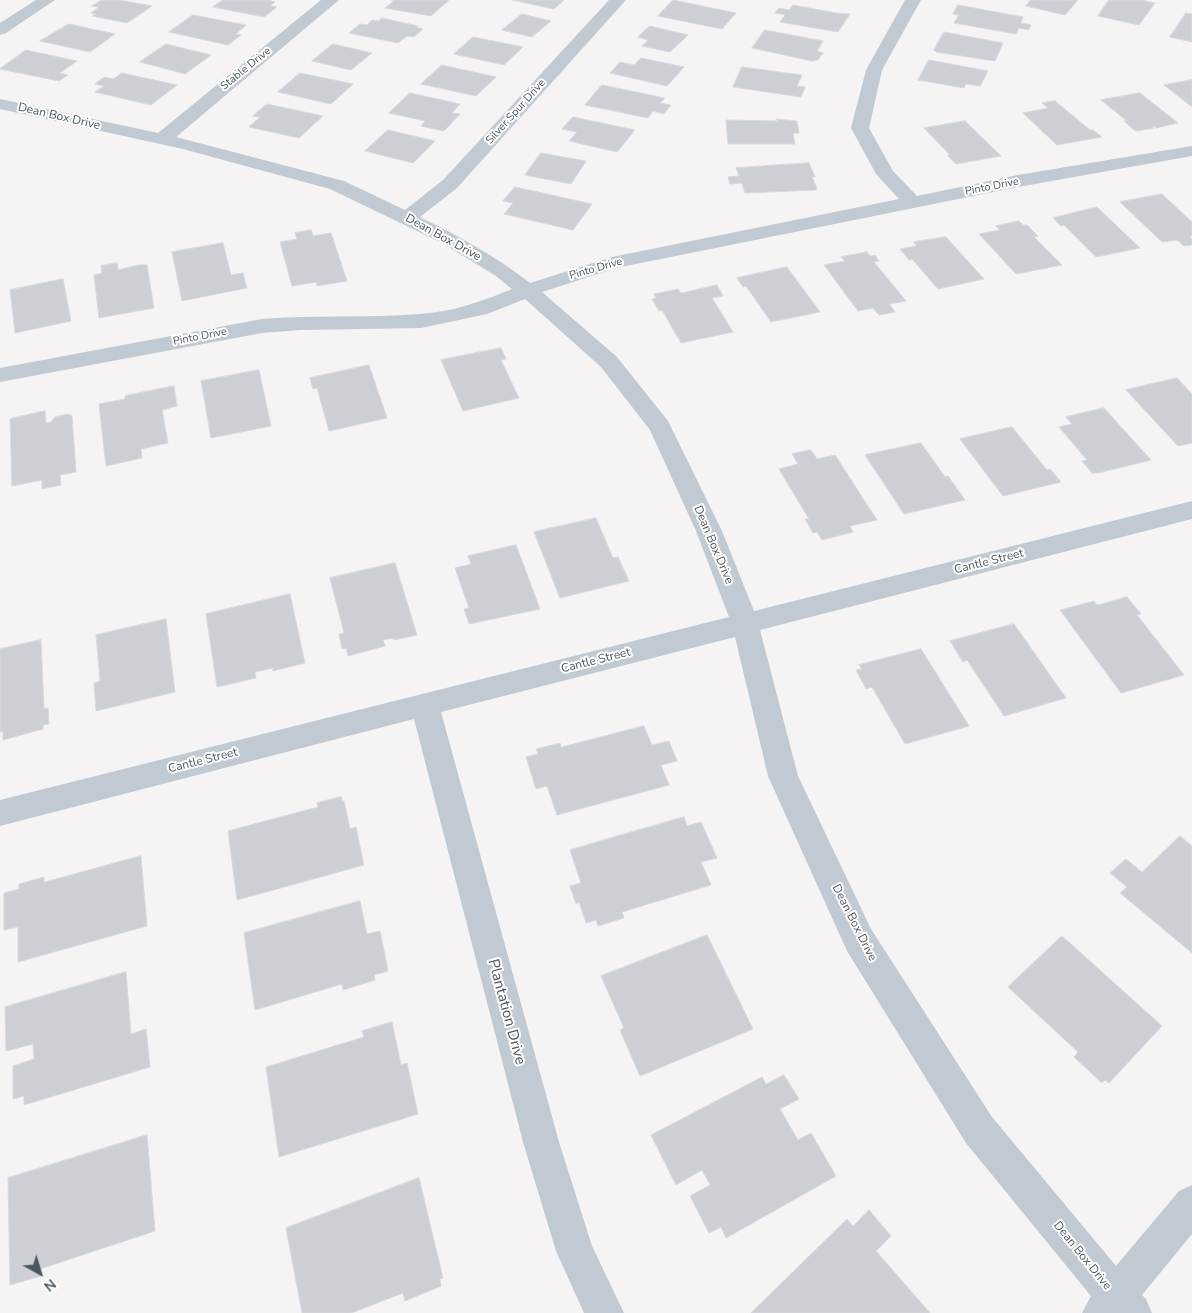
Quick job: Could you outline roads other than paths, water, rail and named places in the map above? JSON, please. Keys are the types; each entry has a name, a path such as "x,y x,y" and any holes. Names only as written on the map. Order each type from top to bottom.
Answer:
{"street":[{"path":"0,30 47,0"},
{"name":"Stable Drive","path":"162,139 331,0"},
{"name":"Silver Spur Drive","path":"407,218 450,184 618,0"},
{"path":"913,0 874,70 860,128 885,174 913,202"},
{"name":"Dean Box Drive","path":"0,104 235,156 337,185 448,239 503,272 609,362 660,427 709,531 745,623 783,776 859,940 979,1130 1117,1308"},
{"path":"1183,152 1192,169"},
{"name":"Pinto Drive","path":"0,375 262,326 301,323 421,321 480,309 555,280 612,263 913,202 1183,152"},
{"name":"Cantle Street","path":"0,812 1192,510"},
{"name":"Plantation Drive","path":"425,705 541,1142 575,1251 604,1313"},
{"path":"1117,1308 1192,1204"}]}
